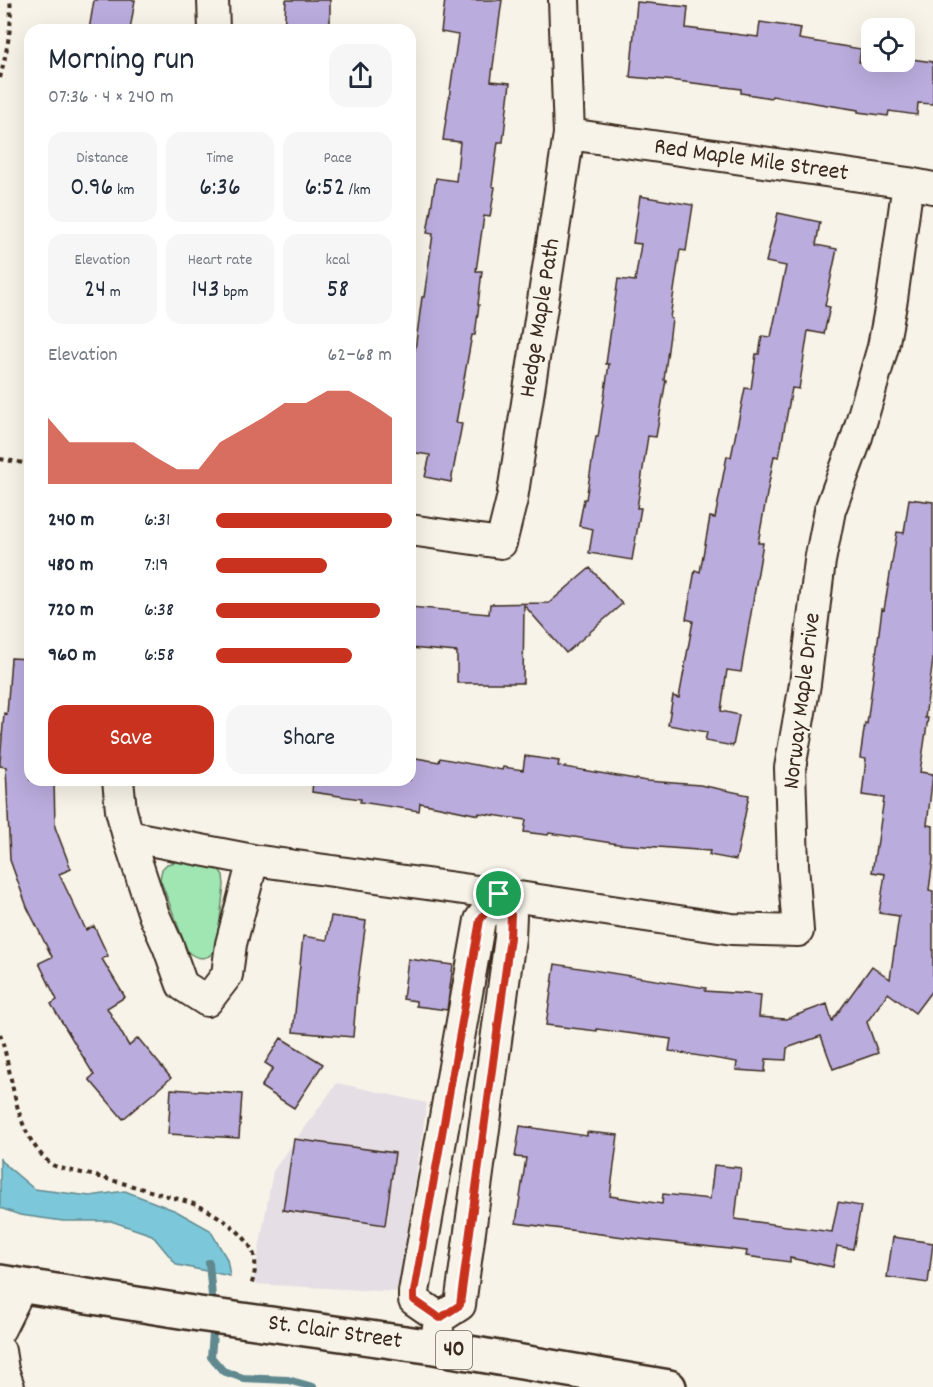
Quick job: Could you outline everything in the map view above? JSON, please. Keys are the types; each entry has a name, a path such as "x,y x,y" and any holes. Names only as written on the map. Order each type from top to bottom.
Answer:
{"main road":[{"name":"St. Clair Street","path":"11,1284 237,1320 437,1332 669,1387"}],"street":[{"path":"213,0 214,24"},
{"name":"Hedge Maple Path","path":"416,531 501,543 513,499 569,134 564,0"},
{"name":"Red Maple Mile Street","path":"569,134 921,186"},
{"name":"Norway Maple Drive","path":"128,836 253,860 732,928 798,931 790,768 805,684 820,561 830,510 856,440 883,347 892,298 921,186"},
{"path":"119,786 121,810 128,836 154,915 182,985 207,1001 227,975 231,944 253,860"},
{"path":"499,894 511,915 510,938 460,1305 437,1332 414,1300 414,1292 480,920 499,894"},
{"path":"0,1329 11,1284"},
{"path":"0,1352 9,1387"}],"path":[{"path":"0,78 10,22 10,0"},
{"path":"0,459 24,463"},
{"path":"0,1034 23,1124 41,1155 54,1167 99,1176 207,1210 230,1225 246,1240 254,1254 256,1270 251,1286"}],"shaded area":[{"path":"337,1083 427,1103 398,1292 253,1284 273,1171"}],"green space":[{"path":"176,862 212,866 218,868 223,875 224,885 217,946 211,954 204,958 196,957 188,952 160,879 162,869 167,864"}],"water":[{"path":"0,1158 34,1189 90,1196 125,1191 176,1211 210,1230 227,1259 230,1276 177,1265 152,1235 111,1221 63,1221 20,1215 0,1208"}],"building":[{"path":"94,0 135,0 131,24 90,24"},
{"path":"286,0 330,0 330,24 284,24"},
{"path":"445,0 502,0 491,81 510,83 503,142 498,142 490,217 484,216 476,271 482,271 479,305 475,335 472,335 456,423 462,424 451,482 425,477 430,455 416,453 416,342 433,234 427,233 436,178 456,181 460,142 443,140 458,35 441,32"},
{"path":"637,2 688,7 686,28 758,37 760,22 801,28 799,39 861,49 859,62 861,62 861,72 915,72 915,60 933,62 933,104 918,103 917,115 889,111 888,116 772,96 771,98 741,93 741,89 630,77"},
{"path":"640,196 693,205 686,251 680,250 670,318 672,319 664,380 666,380 656,437 648,436 637,508 641,508 632,560 589,553 593,529 579,526 584,499 586,499 596,437 598,437 618,279 635,281 641,244 633,243"},
{"path":"778,213 820,222 816,245 837,249 825,306 830,307 824,334 808,331 799,389 792,388 779,457 774,456 758,543 763,543 741,672 727,670 721,711 739,715 733,746 705,741 707,732 668,725 673,696 679,698 693,621 686,619 695,570 700,572 710,517 715,518 727,456 731,457 745,388 751,389 756,354 759,354 762,336 771,337 786,266 766,262"},
{"path":"909,499 933,502 933,660 920,772 933,774 927,825 933,826 933,860 929,890 933,891 933,989 915,1013 888,993 867,1022 878,1053 833,1069 821,1036 787,1048 786,1060 766,1059 765,1072 736,1070 737,1062 669,1051 671,1039 546,1025 555,964 706,988 705,991 761,995 759,1017 786,1019 827,1004 832,1021 872,966 890,979 899,916 879,913 885,874 872,872 884,798 862,795 866,759 860,758 865,723 867,724 882,609 884,610 897,532 904,533"},
{"path":"590,568 622,604 566,653 524,605 523,683 457,683 457,652 416,649 416,608 489,614 490,604 549,603"},
{"path":"11,658 24,659 24,786 54,786 55,827 71,869 59,874 86,930 94,926 108,956 102,959 125,997 107,1008 129,1046 138,1038 171,1078 123,1119 89,1079 94,1075 51,1004 57,1000 39,963 52,957 27,907 10,860 6,767 0,766 4,713 7,714"},
{"path":"525,756 559,761 558,766 647,781 700,785 749,795 736,860 709,855 710,851 618,844 549,833 548,835 524,832 526,820 479,813 479,815 420,803 419,811 312,792 312,786 416,786 416,758 439,762 440,758 502,770 503,767 523,770"},
{"path":"331,916 366,921 353,1037 293,1032 303,936 327,940"},
{"path":"408,959 453,965 447,1010 416,1006 416,1001 403,999"},
{"path":"281,1038 323,1064 294,1108 261,1087 273,1068 265,1063"},
{"path":"171,1089 242,1094 239,1138 168,1134"},
{"path":"520,1126 587,1136 587,1132 618,1135 610,1196 662,1204 663,1194 710,1199 714,1165 741,1168 735,1219 832,1232 838,1202 861,1206 853,1249 837,1246 833,1267 790,1258 790,1262 746,1256 747,1251 516,1223 526,1158 515,1157"},
{"path":"294,1139 395,1153 385,1225 283,1210"},
{"path":"893,1237 933,1243 928,1283 887,1277"}],"waterway":[{"path":"209,1263 213,1307"},
{"path":"214,1322 211,1357 223,1371 243,1378 288,1380 313,1387"}],"route":[{"path":"499,894 511,915 510,938 460,1305 440,1318 414,1300 414,1292 480,920 499,894"}]}
